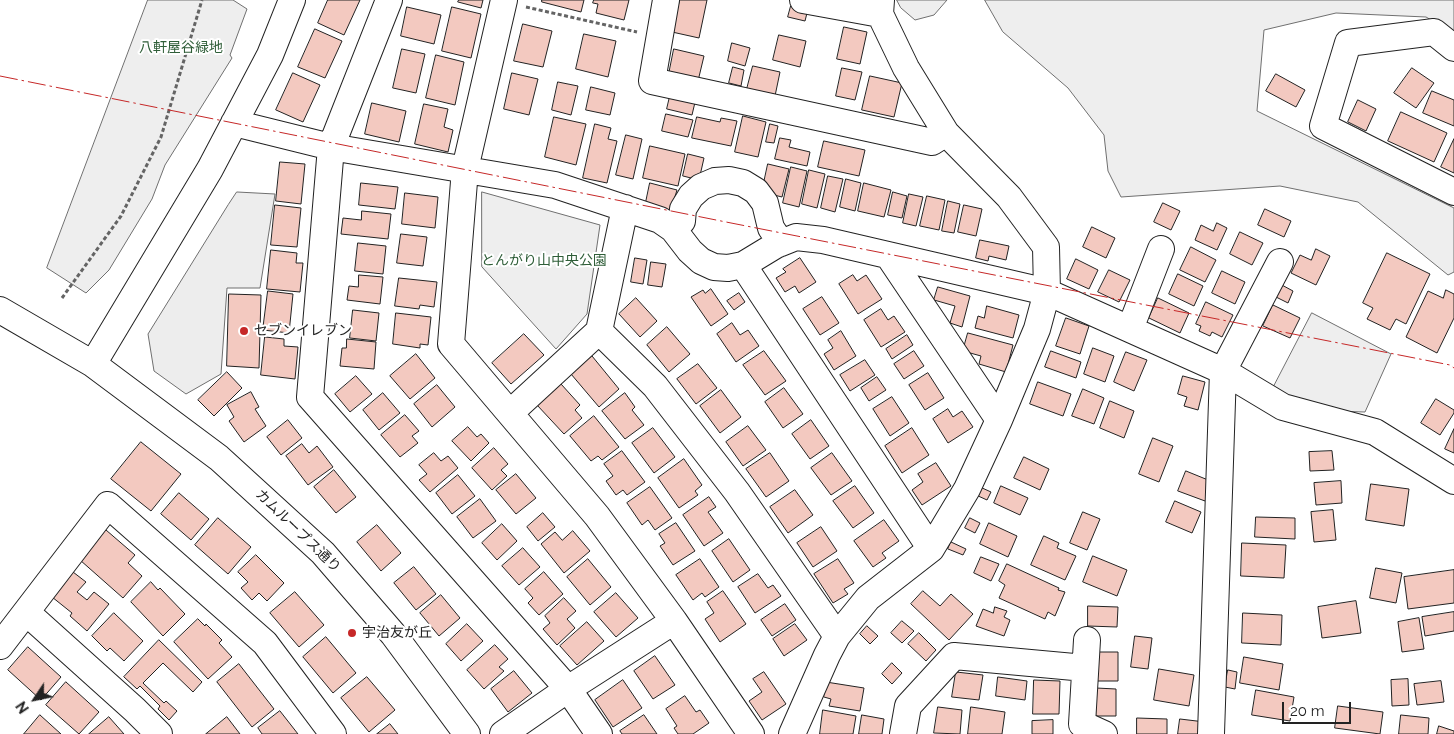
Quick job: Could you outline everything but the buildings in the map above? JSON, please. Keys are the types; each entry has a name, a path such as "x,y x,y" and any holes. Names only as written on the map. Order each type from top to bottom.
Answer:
{"street":[{"path":"93,364 205,178 270,55 292,0"},
{"path":"389,0 330,147 310,397 568,689 598,734"},
{"path":"666,0 652,81 932,142 946,133"},
{"path":"792,734 827,655 838,636 868,598 930,549 967,489 999,420 1037,329 1047,292 1046,247 1009,197 946,133 906,68 881,7 803,0"},
{"path":"504,1 465,169 452,344 597,516 674,621 751,734"},
{"path":"1454,48 1434,32 1348,43 1323,126 1454,192"},
{"path":"234,123 330,147 555,185 660,220 673,229 690,251 701,261 714,267 728,268 743,265 781,243 796,237 823,240 1047,292 1223,371 1283,407 1375,432 1454,481"},
{"path":"673,229 682,221 684,209 690,196 701,186 715,181 729,180 743,184 756,192 765,203 771,228 781,243"},
{"path":"510,413 600,331 625,208"},
{"path":"1130,329 1161,249"},
{"path":"888,255 999,420"},
{"path":"1211,734 1223,371 1280,262"},
{"path":"743,265 930,549"},
{"name":"カムループス通り","path":"0,310 93,364 219,458 324,553 393,634 467,734"},
{"path":"600,331 655,386 737,492 838,636"},
{"path":"0,646 108,505 264,643 333,734"},
{"path":"26,612 159,734"},
{"path":"503,734 568,689 674,621"},
{"path":"1087,640 1082,724 1104,734"},
{"path":"903,734 908,706 954,656 1085,668"}],"path":[{"path":"62,298 121,216 161,138 202,0"},
{"path":"504,1 660,37"}],"green space":[{"name":"八軒屋谷緑地","path":"148,0 233,0 247,9 230,55 232,58 165,165 152,199 109,270 86,293 47,268"},
{"path":"897,0 947,0 934,15 915,20 901,8"},
{"path":"985,0 1454,0 1454,33 1426,17 1336,13 1264,30 1257,111 1454,208 1454,272 1448,275 1358,202 1280,186 1121,197 1108,171 1104,135 1068,88 1003,32"},
{"name":"とんがり山中央公園","path":"482,192 600,225 587,314 556,349 482,267"},
{"path":"1312,313 1391,354 1365,412 1333,411 1271,392"}],"shaded area":[{"path":"237,192 275,194 260,288 227,288 221,374 186,394 154,371 148,334"}],"power":[{"path":"0,76 1450,365 1454,368"}],"place":[{"name":"セブンイレブン","path":"244,331"},
{"name":"宇治友が丘","path":"352,633"}]}
